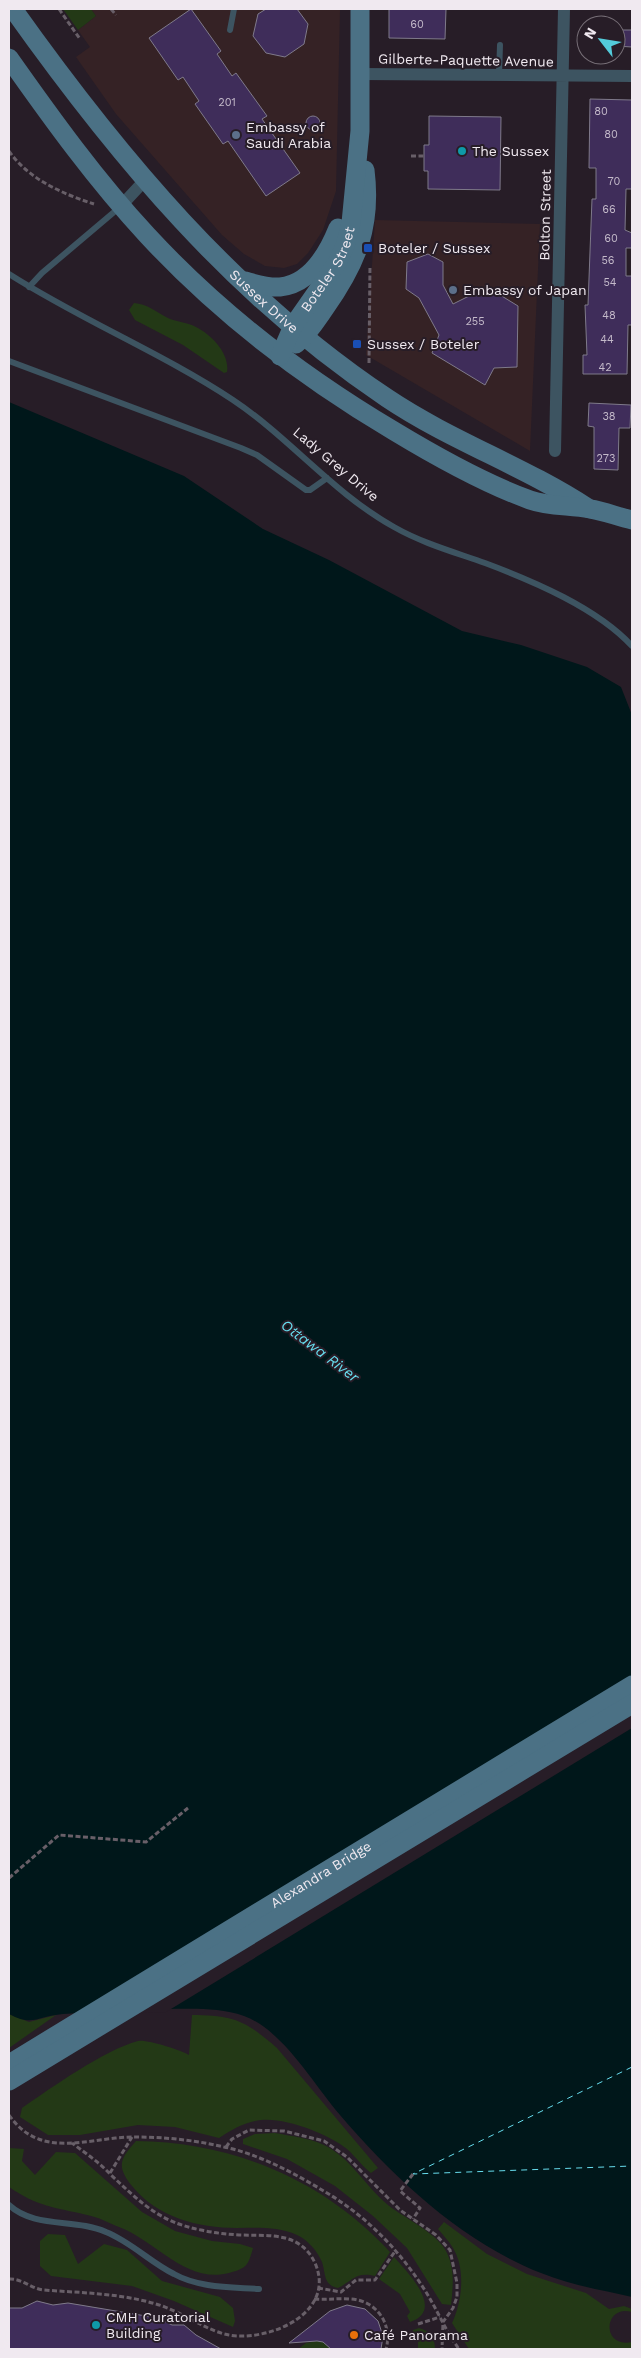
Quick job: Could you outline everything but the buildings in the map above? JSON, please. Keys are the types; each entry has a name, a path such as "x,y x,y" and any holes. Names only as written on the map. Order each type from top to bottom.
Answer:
{"main road":[{"name":"Sussex Drive","path":"14,9 106,135 145,180 203,244 299,331 360,379 426,422 473,448 540,479 589,508"},
{"name":"Boteler Street","path":"299,331 345,246 351,223 360,131 360,9"},
{"name":"Sussex Drive","path":"9,58 54,124 147,236 203,291 280,356 378,422 454,465 531,500 555,506 589,508 632,520"},
{"name":"Boteler Street","path":"280,356 299,331 336,293 362,241 367,186 360,131"},
{"path":"242,281 279,287 288,285 305,276 320,262 331,246 354,182"},
{"name":"Alexandra Bridge","path":"9,2064 632,1684"},
{"path":"9,2081 632,1704"}],"street":[{"name":"Bolton Street","path":"555,451 564,9"},
{"name":"Gilberte-Paquette Avenue","path":"360,74 632,76"},
{"path":"121,206 145,180"}],"lane":[{"path":"230,30 234,9"},
{"path":"499,75 500,45"},
{"path":"29,287 42,273 121,206"},
{"name":"Lady Grey Drive","path":"9,274 29,287 209,385 234,401 285,440 327,478 366,509 394,527 554,593 596,617 632,646"},
{"path":"9,361 241,448 257,455 306,490 310,490 327,478"},
{"path":"9,2205 22,2215 32,2218 89,2226 106,2231 136,2248 172,2274 190,2281 260,2289"}],"path":[{"path":"59,9 80,39"},
{"path":"111,9 116,15"},
{"path":"9,151 17,163 48,184 94,204"},
{"path":"411,156 424,156"},
{"path":"369,363 370,259"},
{"path":"9,1878 59,1835 146,1842 188,1808"},
{"path":"9,2115 24,2132 35,2138 59,2145 133,2137 169,2138 226,2147 286,2170 352,2209 396,2250 419,2281 459,2349"},
{"path":"226,2147 232,2140 249,2130 284,2131 324,2141 347,2157 390,2202 443,2241 454,2259 458,2296 453,2308 443,2322 442,2349"},
{"path":"110,2173 133,2137"},
{"path":"9,2279 23,2281 42,2290 100,2293 139,2300 175,2310 218,2332 241,2336 265,2335 285,2328 304,2313 314,2299 318,2288 316,2264 306,2249 297,2242 285,2236 239,2235 202,2231 170,2222 136,2199 110,2173 72,2143"},
{"path":"413,2174 400,2191 420,2208 413,2219"},
{"path":"318,2288 341,2292 356,2280 375,2280 396,2250"},
{"path":"314,2299 350,2299 368,2304 382,2316 386,2323 389,2340 386,2349"},
{"path":"418,2324 440,2317"}],"shaded area":[{"name":"Embassy of Saudi Arabia","path":"91,9 340,9 336,191 323,230 308,253 297,264 284,268 265,266 244,254 222,235 116,114 76,57 90,47 78,30 96,16"},
{"name":"Embassy of Japan","path":"375,220 540,224 530,451 366,355"}],"green space":[{"path":"63,9 91,9 96,16 78,30"},
{"path":"134,303 147,306 170,319 202,330 214,340 223,352 226,358 227,372 224,373 183,345 135,320 129,310"},
{"path":"9,2014 29,2022 56,2015 9,2048"},
{"path":"192,2015 229,2018 257,2031 277,2048 378,2168 371,2173 339,2143 318,2132 282,2121 261,2120 250,2122 219,2138 175,2127 138,2125 80,2135 48,2135 20,2117 22,2108 48,2090 78,2070 124,2046 142,2041 171,2048 189,2055"},
{"path":"275,2133 312,2141 334,2151 388,2205 437,2239 450,2259 453,2285 451,2305 442,2304 407,2248 373,2216 335,2186 287,2159 243,2144 243,2139 255,2134"},
{"path":"136,2141 172,2143 207,2149 242,2158 275,2170 336,2204 390,2252 375,2276 363,2275 355,2277 338,2288 333,2287 327,2282 318,2254 312,2246 297,2235 274,2229 208,2226 193,2223 179,2219 153,2206 132,2186 122,2168 123,2158"},
{"path":"9,2148 24,2149 22,2161 35,2175 56,2152 75,2153 142,2212 175,2231 212,2241 240,2244 253,2248 250,2259 240,2270 229,2273 213,2275 199,2272 185,2267 133,2233 95,2217 46,2206 29,2199 9,2187"},
{"path":"444,2222 487,2254 527,2274 586,2293 609,2309 624,2306 632,2309 632,2312 622,2311 615,2314 611,2320 610,2327 615,2339 622,2342 632,2342 632,2349 469,2349 452,2323 460,2296 461,2275 460,2266 453,2248 438,2229"},
{"path":"48,2234 65,2235 78,2264 104,2244 127,2250 162,2281 220,2297 233,2308 235,2321 233,2327 174,2301 132,2286 51,2276 40,2266 40,2241"},
{"path":"394,2257 414,2281 424,2300 425,2309 420,2316 410,2322 407,2316 410,2312 400,2294 379,2279"},
{"path":"419,2328 431,2336 435,2349 418,2349 418,2336 414,2336 412,2333 413,2330"},
{"path":"323,2342 331,2349 298,2349 306,2343"}],"water":[{"name":"Ottawa River","path":"9,402 184,476 263,529 329,560 462,631 521,645 587,667 621,687 632,715 632,2297 575,2284 541,2273 512,2260 457,2226 407,2185 361,2139 297,2060 272,2033 244,2016 224,2011 195,2009 152,2009 63,2014 36,2020 24,2020 9,2014"}],"pier":[{"path":"632,1676 632,1728 166,2012 73,2016"}],"ferry route":[{"path":"632,2067 413,2174 632,2166"}],"place":[{"name":"Embassy of Saudi Arabia","path":"236,135"},
{"name":"The Sussex","path":"462,151"},
{"name":"Boteler / Sussex","path":"368,248"},
{"name":"Embassy of Japan","path":"453,290"},
{"name":"Sussex / Boteler","path":"357,344"},
{"name":"CMH Curatorial Building","path":"96,2325"},
{"name":"Café Panorama","path":"354,2335"}]}
